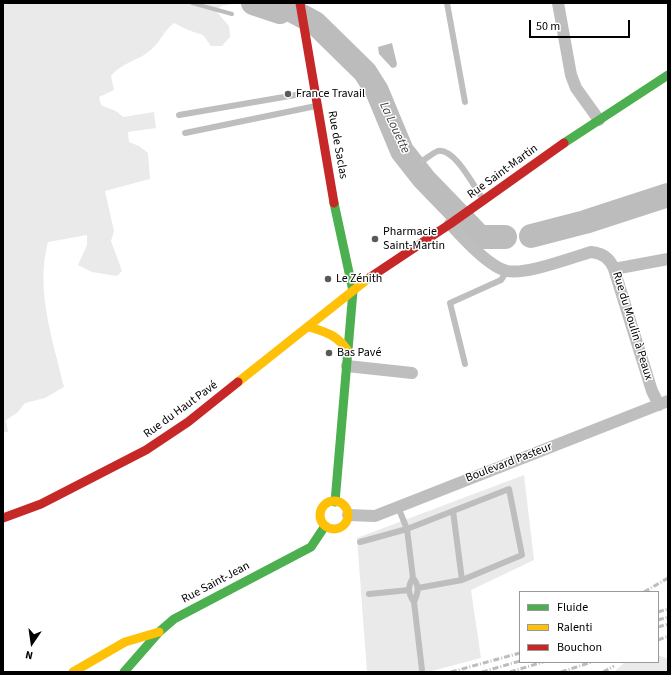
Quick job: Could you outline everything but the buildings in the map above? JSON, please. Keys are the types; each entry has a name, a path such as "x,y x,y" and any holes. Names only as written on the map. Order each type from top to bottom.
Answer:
{"street":[{"path":"558,3 571,75 576,88 599,120"},
{"name":"Rue de Saclas","path":"302,4 315,91 340,236 353,291"},
{"name":"Rue Saint-Martin","path":"353,291 370,277 484,201 599,120 668,75"},
{"path":"451,223 491,263 507,271"},
{"name":"Rue du Moulin à Peaux","path":"507,271 525,270 591,252 603,255 608,259 614,269 652,391 663,403"},
{"path":"614,269 668,259"},
{"path":"335,502 349,353 353,291"},
{"name":"Rue du Haut Pavé","path":"3,518 41,504 146,450 188,422 353,291"},
{"path":"309,327 332,333 344,343 349,353"},
{"path":"347,366 412,373"},
{"name":"Boulevard Pasteur","path":"348,515 376,516 663,403"},
{"path":"335,502 344,505 348,515 348,521 339,529 334,529 325,526 321,520 321,510 328,503 335,502"},
{"name":"Rue Saint-Jean","path":"124,672 160,632 174,619 192,608 311,547 325,526"},
{"path":"72,672 125,642 160,632"}],"lane":[{"path":"447,3 465,102"},
{"path":"179,115 315,91"},
{"path":"184,133 318,105"},
{"path":"422,161 437,152 446,151 455,158 484,201"},
{"path":"465,364 450,303 501,280 507,271"},
{"path":"360,542 407,529 510,490 522,556 462,580 418,588"},
{"path":"398,507 407,529 413,578 418,588 414,602"},
{"path":"453,512 462,580"},
{"path":"413,578 408,586 414,602 422,670"},
{"path":"369,594 409,590"}],"shaded area":[{"path":"3,3 238,3 221,6 216,11 229,26 230,37 222,46 211,46 203,35 174,23 152,49 116,71 111,76 114,90 99,97 101,105 115,110 123,117 154,112 156,128 128,132 129,142 139,146 148,153 150,179 105,191 114,231 111,241 122,271 117,276 92,272 78,265 87,245 87,235 48,242 43,278 44,297 64,387 45,398 25,403 17,413 6,420 8,432 3,432"},
{"path":"253,3 291,3 289,9"},
{"path":"392,43 397,64 396,67 392,68 379,54 378,47"},
{"path":"524,475 534,560 471,590 481,658 428,672 367,672 357,538"},
{"path":"659,655 668,659 668,672 614,672 624,663 659,663"}],"waterway":[{"path":"192,3 232,14"},
{"name":"La Louette","path":"253,3 280,12 287,8 315,23 365,72 377,91 402,151 424,179 480,237 505,237"},
{"name":"La Louette","path":"531,236 585,222 668,195"}],"railway":[{"path":"646,591 668,578"},
{"path":"659,612 668,609"},
{"path":"659,620 668,617"},
{"path":"659,627 668,624"},
{"path":"659,640 668,636"},
{"path":"451,672 519,653"},
{"path":"482,672 519,661"},
{"path":"510,672 540,663"},
{"path":"561,672 589,663"},
{"path":"603,672 614,666"}],"traffic: fast":[{"path":"564,143 668,75"},
{"path":"334,203 353,291 335,502"},
{"path":"124,672 159,632 174,619 311,547 325,526"}],"traffic: slow":[{"path":"238,382 369,278"},
{"path":"309,327 337,339 349,353"},
{"path":"334,501 344,505 348,515 344,525 334,529 324,525 320,515 324,505 334,501"},
{"path":"73,672 125,642 159,632"}],"traffic: jam":[{"path":"300,3 334,203"},
{"path":"369,278 450,224 564,143"},
{"path":"3,518 41,504 146,450 188,422 238,382"}],"place":[{"name":"France Travail","path":"288,94"},
{"name":"Pharmacie Saint-Martin","path":"375,239"},
{"name":"Le Zénith","path":"328,279"},
{"name":"Bas Pavé","path":"329,353"}]}
